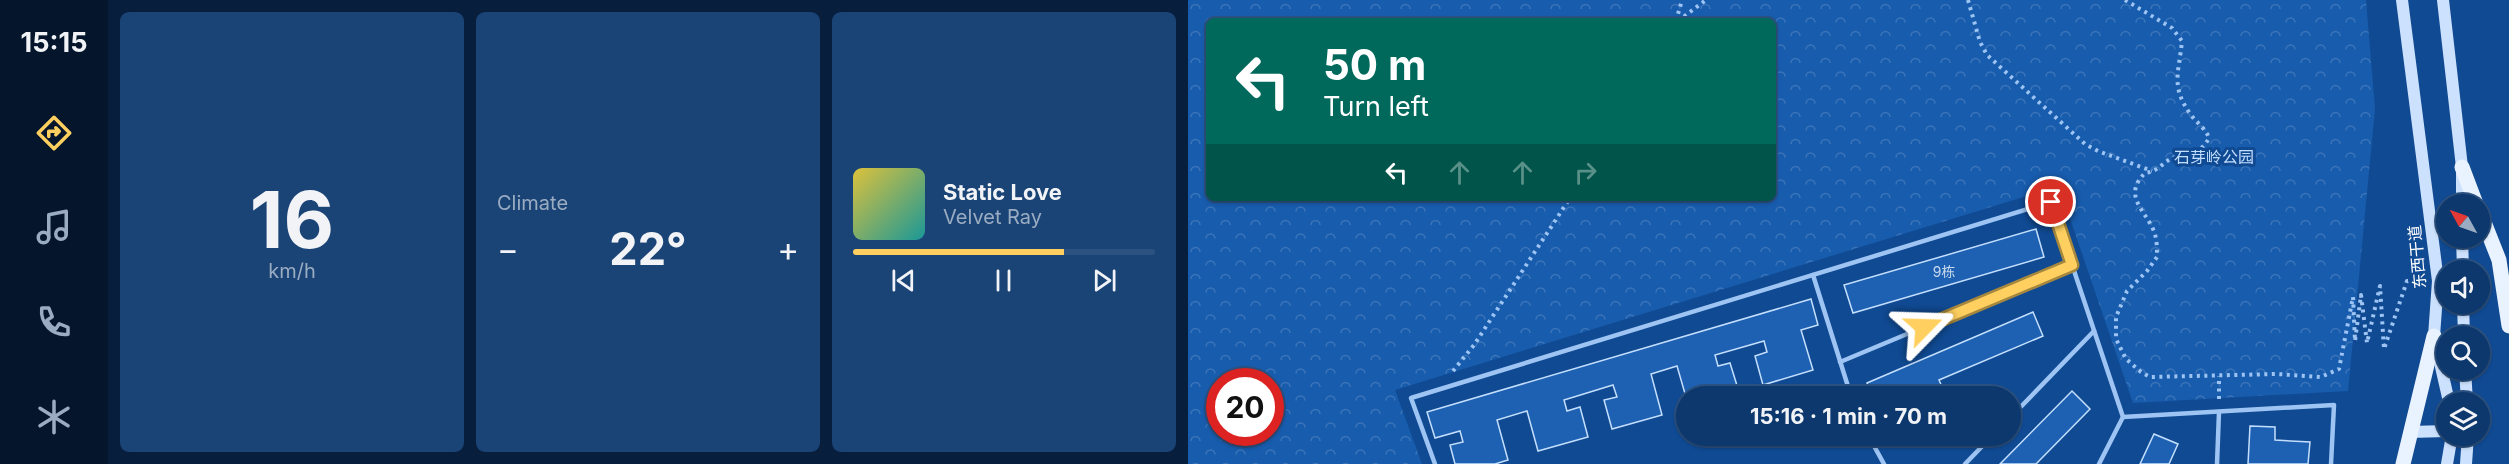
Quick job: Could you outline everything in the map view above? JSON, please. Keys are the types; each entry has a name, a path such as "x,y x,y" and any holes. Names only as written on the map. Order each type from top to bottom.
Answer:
{"main road":[{"name":"东西干道","path":"2402,0 2438,281 2434,336 2447,392"},
{"path":"2443,0 2462,167 2462,194"},
{"path":"2462,167 2472,194"},
{"path":"2490,237 2499,260 2509,326"},
{"path":"2403,464 2434,336"},
{"path":"2410,432 2436,431"},
{"path":"2446,464 2450,446"},
{"path":"2466,464 2467,446"}],"lane":[{"path":"1435,464 1411,398 2051,202 2123,417 2099,464"},
{"path":"1840,362 2072,265"},
{"path":"1813,275 1848,386"},
{"path":"2021,407 2094,331"},
{"path":"2123,417 2334,405 2331,464"},
{"path":"2217,464 2219,412"},
{"path":"1874,446 1884,464"},
{"path":"1965,464 1982,446"}],"path":[{"path":"1678,18 1682,0"},
{"path":"1681,18 1706,0"},
{"path":"1968,0 1980,42 1987,55 2035,100 2085,144 2098,152 2155,172"},
{"path":"2125,0 2172,28 2182,41 2176,74 2177,90 2190,113 2209,138 2199,150 2174,157 2155,172 2145,173 2139,179 2134,196 2154,230 2157,257 2127,291 2116,318 2116,339 2126,359 2150,377 2277,374 2320,377 2339,369 2353,297 2355,341 2361,295 2367,343 2380,286 2384,349 2407,281"},
{"path":"1437,391 1474,345 1568,201"},
{"path":"2219,376 2219,412"}],"green space":[{"name":"石芽岭公园","path":"1188,0 2366,0 2375,109 2348,391 2133,403 2059,186 1395,390 1422,464 1188,464"}],"building":[{"path":"2036,229 2044,257 1853,313 1844,285"},
{"path":"1811,299 1818,325 1801,330 1813,370 1763,385 1755,356 1767,352 1764,341 1715,355 1718,366 1730,363 1737,386 1683,386 1677,366 1651,374 1662,415 1612,429 1604,400 1617,397 1613,385 1564,400 1567,411 1580,407 1588,437 1538,451 1527,411 1497,420 1508,460 1495,464 1455,464 1450,445 1463,442 1460,431 1435,438 1427,412"},
{"path":"2033,312 2043,336 1939,380 1942,386 1868,386 1867,383"},
{"path":"2072,391 2090,409 2036,464 2000,464 2018,446 2021,446 2021,443"},
{"path":"2250,426 2275,427 2275,440 2310,442 2308,464 2248,464"},
{"path":"2154,434 2178,444 2169,464 2140,464"}],"route":[{"path":"1924,327 2072,265 2051,202"}]}
